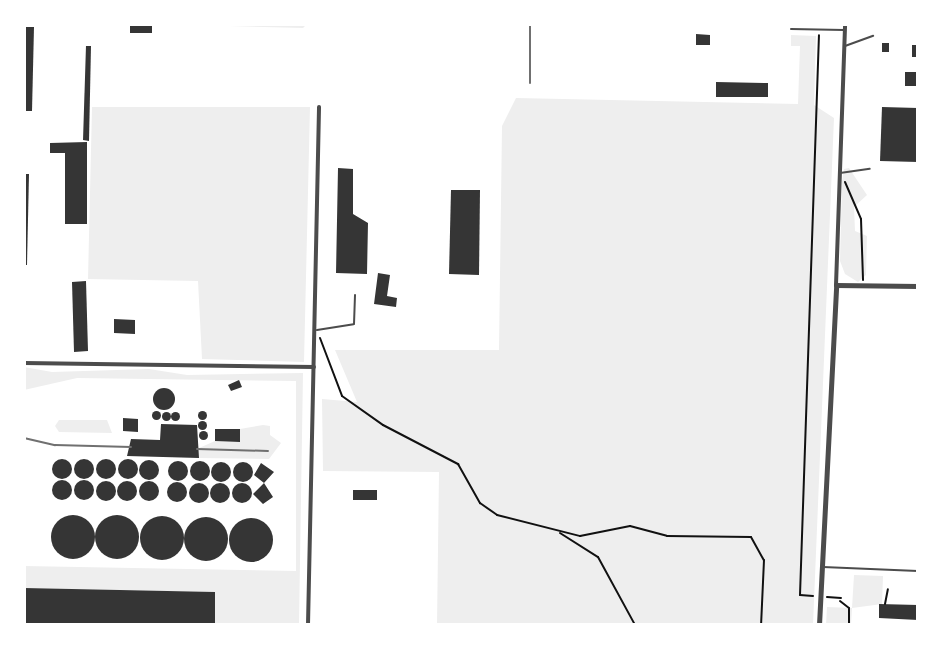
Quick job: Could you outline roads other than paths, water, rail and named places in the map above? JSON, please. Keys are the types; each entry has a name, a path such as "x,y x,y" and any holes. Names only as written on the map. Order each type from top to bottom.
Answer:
{"street":[{"path":"819,625 845,27"},
{"path":"308,625 319,107"},
{"path":"836,285 918,286"},
{"path":"24,363 315,367"}],"lane":[{"path":"791,29 845,27"},
{"path":"845,46 873,36"},
{"path":"840,173 870,169"},
{"path":"315,330 354,324 355,295"},
{"path":"822,567 918,571"}],"railway":[{"path":"530,24 530,83"},
{"path":"24,438 55,445 131,447"},
{"path":"197,449 268,451"}]}
